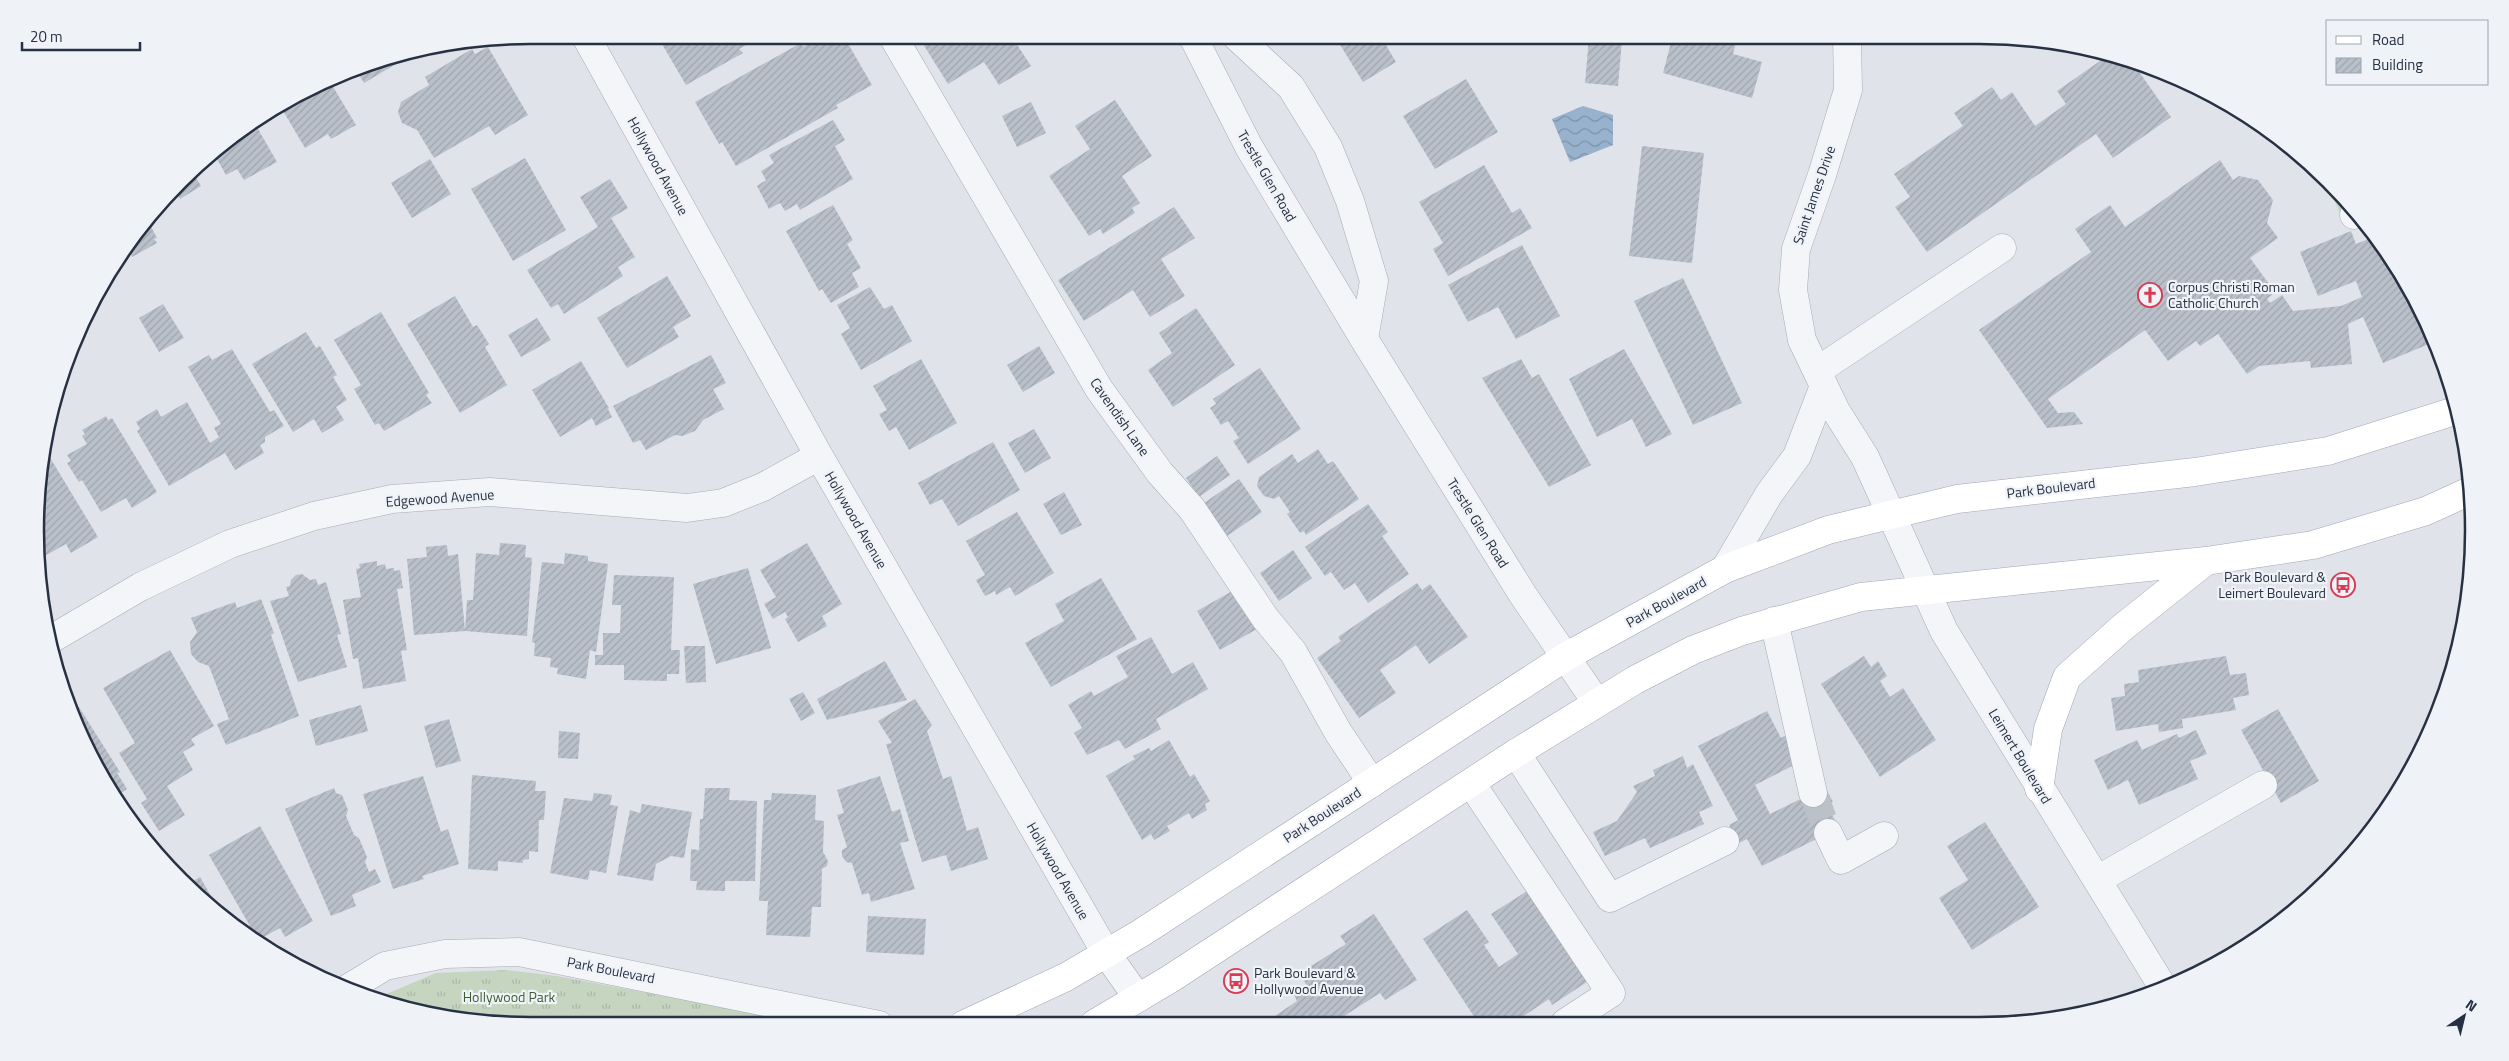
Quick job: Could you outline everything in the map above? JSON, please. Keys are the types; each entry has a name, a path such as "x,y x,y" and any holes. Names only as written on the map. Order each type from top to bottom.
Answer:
{"main road":[{"name":"Park Boulevard","path":"980,1017 1066,977 1106,953 1567,656 1725,569 1828,530 1957,499 2195,472 2328,451 2451,412"},
{"path":"1106,1017 1516,753 1635,680 1693,650 1774,621 1861,597 2206,561 2313,545 2426,511 2464,494"},
{"path":"2039,789 2048,729 2067,677 2123,627 2206,561"}],"street":[{"name":"Hollywood Avenue","path":"590,44 819,456 1106,953 1138,998"},
{"name":"Cavendish Lane","path":"897,44 1099,389 1160,473 1192,509 1265,618 1294,652 1338,732 1372,783"},
{"name":"Trestle Glen Road","path":"1197,44 1249,147 1364,339 1523,595 1567,656 1597,703"},
{"path":"1245,44 1291,87 1328,147 1350,201 1374,281 1364,339"},
{"name":"Saint James Drive","path":"1847,44 1848,90 1822,175 1796,248 1793,290 1802,340 1836,411 1865,457 1891,514"},
{"path":"1725,569 1769,494 1797,456 1820,378 2002,248"},
{"name":"Edgewood Avenue","path":"56,637 140,587 230,544 314,516 392,499 490,492 687,508 723,503 763,488 819,456"},
{"name":"Leimert Boulevard","path":"1891,514 1944,631 2039,789 2160,982"},
{"path":"1774,621 1813,793"},
{"path":"1516,753 1610,898 1725,841"},
{"path":"1471,783 1611,993 1574,1017"},
{"path":"2097,880 2263,785"},
{"path":"1828,833 1841,860 1884,836"},
{"name":"Park Boulevard","path":"355,984 385,966 445,954 520,952 841,1017"}],"green space":[{"path":"2334,198 2349,216 2342,218"},
{"name":"Hollywood Park","path":"506,970 557,976 777,1017 499,1016 436,1008 385,995 436,973"}],"water":[{"path":"1583,106 1613,115 1613,145 1570,162 1552,119"}],"building":[{"path":"662,44 748,44 739,49 743,53 686,85"},
{"path":"799,44 803,47 808,44 848,44 872,85 836,105 838,108 736,166 722,142 719,144 695,102"},
{"path":"923,44 1017,44 1031,66 999,85 984,62 948,84"},
{"path":"1340,44 1385,44 1396,62 1363,82"},
{"path":"1588,44 1622,44 1618,86 1585,83"},
{"path":"1671,44 1736,44 1733,54 1762,62 1752,98 1663,73"},
{"path":"488,47 528,115 495,135 489,126 434,158 417,130 402,123 398,112 401,102 429,85 425,77 472,49 475,54"},
{"path":"2104,60 2139,71 2171,117 2113,158 2096,134 1927,252 1895,207 1910,197 1894,174 1963,126 1954,113 1992,87 2001,100 2012,92 2035,126 2066,104 2057,91"},
{"path":"400,62 364,83 359,75"},
{"path":"1466,79 1498,132 1435,169 1403,116"},
{"path":"333,86 356,125 331,139 328,134 305,148 283,111"},
{"path":"1115,100 1152,156 1122,176 1140,203 1132,208 1135,213 1103,234 1100,229 1089,236 1049,176 1090,149 1075,126"},
{"path":"1031,102 1046,133 1017,147 1002,116"},
{"path":"833,120 845,140 835,146 853,179 800,210 797,204 785,211 780,203 769,209 757,186 766,180 761,171 774,163 769,155"},
{"path":"257,128 277,162 244,180 237,169 226,175 217,159"},
{"path":"1642,146 1704,153 1692,263 1629,256"},
{"path":"525,158 566,230 513,261 471,189"},
{"path":"430,159 451,194 412,218 391,183"},
{"name":"Corpus Christi Roman Catholic Church","path":"2220,160 2233,180 2239,176 2258,180 2273,200 2267,223 2278,238 2250,258 2275,292 2267,299 2270,303 2282,295 2293,311 2341,306 2362,297 2356,281 2318,296 2300,252 2351,231 2356,244 2368,239 2383,260 2415,315 2428,344 2383,363 2363,317 2348,324 2352,364 2311,368 2310,361 2259,366 2247,374 2218,334 2200,346 2196,341 2168,361 2145,330 2048,399 2058,413 2074,412 2083,424 2047,428 1979,330 2091,252 2075,229 2110,205 2125,227"},
{"path":"1484,165 1512,213 1520,208 1532,228 1448,276 1433,249 1443,243 1419,202"},
{"path":"196,177 201,186 180,199 178,195"},
{"path":"610,179 628,208 611,218 635,257 618,267 623,276 564,314 558,304 551,308 527,270 598,227 580,197"},
{"path":"833,205 853,240 847,244 861,268 852,273 859,287 831,303 822,289 819,291 786,231"},
{"path":"1174,207 1195,238 1161,259 1185,296 1150,317 1133,290 1084,321 1058,280"},
{"path":"151,226 157,238 154,239 157,243 132,257 130,254"},
{"path":"1522,245 1560,316 1516,339 1498,307 1468,322 1448,285"},
{"path":"667,276 691,316 673,327 679,337 627,368 597,318"},
{"path":"1683,278 1742,403 1693,425 1634,301"},
{"path":"870,287 884,309 892,305 912,341 861,370 841,334 850,328 837,305"},
{"path":"455,296 473,327 477,325 489,344 485,347 507,385 460,413 407,324"},
{"path":"163,304 184,338 159,352 139,318"},
{"path":"1196,308 1235,365 1173,407 1148,370 1172,353 1159,333"},
{"path":"381,312 429,393 426,395 432,403 384,431 379,423 375,425 354,389 361,385 334,340"},
{"path":"537,318 551,340 521,357 508,335"},
{"path":"306,332 316,348 320,346 337,375 333,377 347,400 336,407 344,420 322,433 314,419 293,432 252,364"},
{"path":"1039,346 1055,373 1023,392 1007,365"},
{"path":"232,349 270,412 274,410 284,426 265,437 265,442 260,445 264,453 235,470 225,453 169,486 137,431 140,429 136,422 157,409 161,417 187,402 210,443 219,437 214,428 221,424 188,367 209,355 212,360"},
{"path":"1624,349 1672,434 1646,447 1632,419 1597,437 1569,379"},
{"path":"711,355 726,383 713,389 724,409 703,420 695,431 682,436 675,435 646,450 640,440 633,443 613,406"},
{"path":"921,359 957,423 909,450 896,427 889,431 879,414 887,410 873,386"},
{"path":"1521,359 1532,378 1539,374 1591,465 1549,487 1482,378"},
{"path":"581,361 609,408 612,417 596,426 592,418 560,437 532,390"},
{"path":"1260,368 1301,429 1248,464 1233,441 1239,438 1228,421 1221,425 1210,408 1216,404 1213,399"},
{"path":"106,416 108,420 112,418 157,492 132,508 126,498 101,512 82,480 79,482 67,463 71,461 67,455 87,444 82,436 85,434 82,430"},
{"path":"1034,429 1051,458 1025,473 1008,443"},
{"path":"993,442 1020,490 958,526 942,499 930,505 918,483"},
{"path":"1318,449 1328,464 1333,461 1359,499 1306,535 1304,531 1300,533 1287,514 1290,512 1279,496 1274,499 1264,496 1257,486 1259,477 1292,454 1298,463"},
{"path":"1217,456 1230,475 1199,497 1186,478"},
{"path":"50,457 98,537 71,553 66,544 45,556 45,499"},
{"path":"1239,479 1262,512 1227,536 1204,503"},
{"path":"1064,492 1082,525 1061,535 1043,504"},
{"path":"1368,504 1388,532 1382,536 1409,574 1368,603 1355,583 1344,590 1331,572 1325,576 1305,547"},
{"path":"1017,512 1054,573 1015,596 1010,587 996,595 995,591 985,596 976,580 985,575 966,541"},
{"path":"500,543 526,545 525,557 532,558 527,636 465,631 467,600 473,600 476,553 499,555"},
{"path":"807,543 842,604 822,616 827,626 798,642 785,619 788,617 785,612 773,619 764,604 776,597 760,570"},
{"path":"447,545 448,556 458,554 465,631 414,635 407,559 427,557 426,547"},
{"path":"1293,550 1312,578 1279,601 1260,573"},
{"path":"565,553 588,556 588,561 608,564 596,652 590,650 586,679 557,674 558,668 550,667 551,658 534,656 535,643 532,642 542,562 564,564"},
{"path":"377,561 377,566 385,564 386,569 394,568 394,571 400,570 403,588 397,589 407,650 401,651 406,681 363,689 358,658 353,659 343,600 361,597 356,569 360,568 359,564"},
{"path":"748,568 771,648 716,664 693,584"},
{"path":"302,574 310,580 316,579 318,585 326,582 341,634 337,635 347,667 298,682 270,601 289,596 286,587 290,586 291,580 296,575"},
{"path":"614,575 674,577 671,650 680,650 679,674 667,674 667,681 624,680 624,665 595,665 595,655 603,655 603,633 620,633 621,605 612,605"},
{"path":"1101,578 1137,639 1051,687 1025,643 1064,621 1055,604"},
{"path":"1417,583 1422,590 1430,584 1468,637 1429,664 1416,645 1380,670 1396,693 1359,718 1317,658 1341,641 1338,637"},
{"path":"1234,590 1257,629 1220,650 1197,611"},
{"path":"261,599 274,633 271,635 299,716 226,745 217,724 229,719 209,666 198,662 191,654 190,642 197,632 191,618 235,602 237,608"},
{"path":"1151,637 1172,674 1193,662 1208,689 1156,719 1161,729 1125,749 1119,740 1087,755 1074,733 1082,728 1068,705 1091,691 1094,696 1128,677 1116,656"},
{"path":"684,646 705,646 706,682 686,683"},
{"path":"170,650 214,726 191,739 195,745 183,752 193,770 167,786 185,815 159,831 141,803 147,799 119,753 135,743 103,688"},
{"path":"1864,656 1871,667 1878,661 1887,676 1880,681 1890,697 1903,688 1936,740 1880,777 1821,684"},
{"path":"2226,656 2230,675 2246,673 2249,695 2233,698 2236,710 2182,719 2183,728 2159,732 2158,724 2116,731 2111,698 2125,696 2124,684 2139,682 2138,670"},
{"path":"885,661 907,700 827,720 817,699"},
{"path":"803,692 815,713 801,721 789,699"},
{"path":"915,699 932,725 927,731 943,779 951,776 967,831 978,827 988,859 951,871 946,855 922,862 886,744 892,743 878,721"},
{"path":"76,704 120,772 117,773 127,789 121,793 94,746"},
{"path":"361,705 368,731 316,746 309,720"},
{"path":"2278,709 2319,781 2281,803 2241,730"},
{"path":"1767,711 1781,738 1787,735 1800,762 1755,785 1770,814 1825,787 1833,802 1827,805 1839,828 1762,866 1747,839 1739,843 1729,825 1738,820 1698,746"},
{"path":"449,719 461,761 436,768 424,726"},
{"path":"2196,730 2207,754 2190,761 2198,779 2139,805 2128,780 2108,790 2094,760 2137,740 2142,750 2177,734 2179,738"},
{"path":"559,731 580,733 578,759 558,758"},
{"path":"1169,740 1190,777 1194,774 1210,801 1205,804 1207,810 1192,819 1189,813 1167,826 1170,831 1154,840 1151,834 1142,840 1106,776 1135,759 1133,756 1149,748 1151,751"},
{"path":"1683,756 1687,768 1693,764 1713,806 1699,812 1704,824 1650,848 1645,838 1605,856 1593,832 1617,821 1637,792 1633,786 1655,776 1653,770"},
{"path":"472,775 536,781 535,791 546,791 544,820 539,820 538,852 529,851 529,859 523,860 523,863 498,861 498,871 468,869"},
{"path":"423,776 441,832 448,829 459,864 422,876 424,879 393,889 363,794"},
{"path":"880,776 892,812 900,809 909,841 900,843 915,889 871,902 869,893 862,895 852,863 846,862 842,856 842,850 847,847 837,815 844,813 837,790"},
{"path":"334,788 336,793 342,795 348,810 346,816 354,835 359,838 367,857 365,862 369,872 375,869 381,882 352,895 356,906 331,916 285,809"},
{"path":"705,788 730,788 729,800 757,801 755,881 725,881 725,891 696,890 697,881 690,881 691,849 699,850 700,819 703,819"},
{"path":"594,793 612,795 610,805 618,806 606,873 590,870 588,880 550,873 564,798 592,801"},
{"path":"772,793 816,795 815,820 824,821 823,852 828,861 827,866 822,869 821,907 812,907 810,937 766,935 768,901 759,901 764,800 771,800"},
{"path":"642,804 692,812 684,858 671,856 656,864 653,881 617,875 630,810 640,813"},
{"path":"1985,822 2039,907 1972,950 1939,898 1968,880 1947,846"},
{"path":"260,826 313,921 285,937 280,928 263,937 260,935 252,929 209,855"},
{"path":"200,877 212,898 210,896 193,881"},
{"path":"1532,888 1593,978 1552,1005 1549,999 1522,1017 1474,1017 1423,939 1467,910 1489,942 1484,945 1499,967 1518,954 1491,914"},
{"path":"1374,914 1417,980 1385,1000 1380,993 1343,1017 1309,1017 1307,1015 1304,1017 1273,1017 1297,1001 1294,995 1307,986 1300,973 1346,944 1340,936"},
{"path":"868,916 926,919 924,955 866,952"}],"tunnel":[{"path":"1813,793 1828,833"}],"place":[{"name":"Corpus Christi Roman Catholic Church","path":"2150,295"},
{"name":"Park Boulevard & Leimert Boulevard","path":"2343,585"},
{"name":"Park Boulevard & Hollywood Avenue","path":"1236,981"}]}
